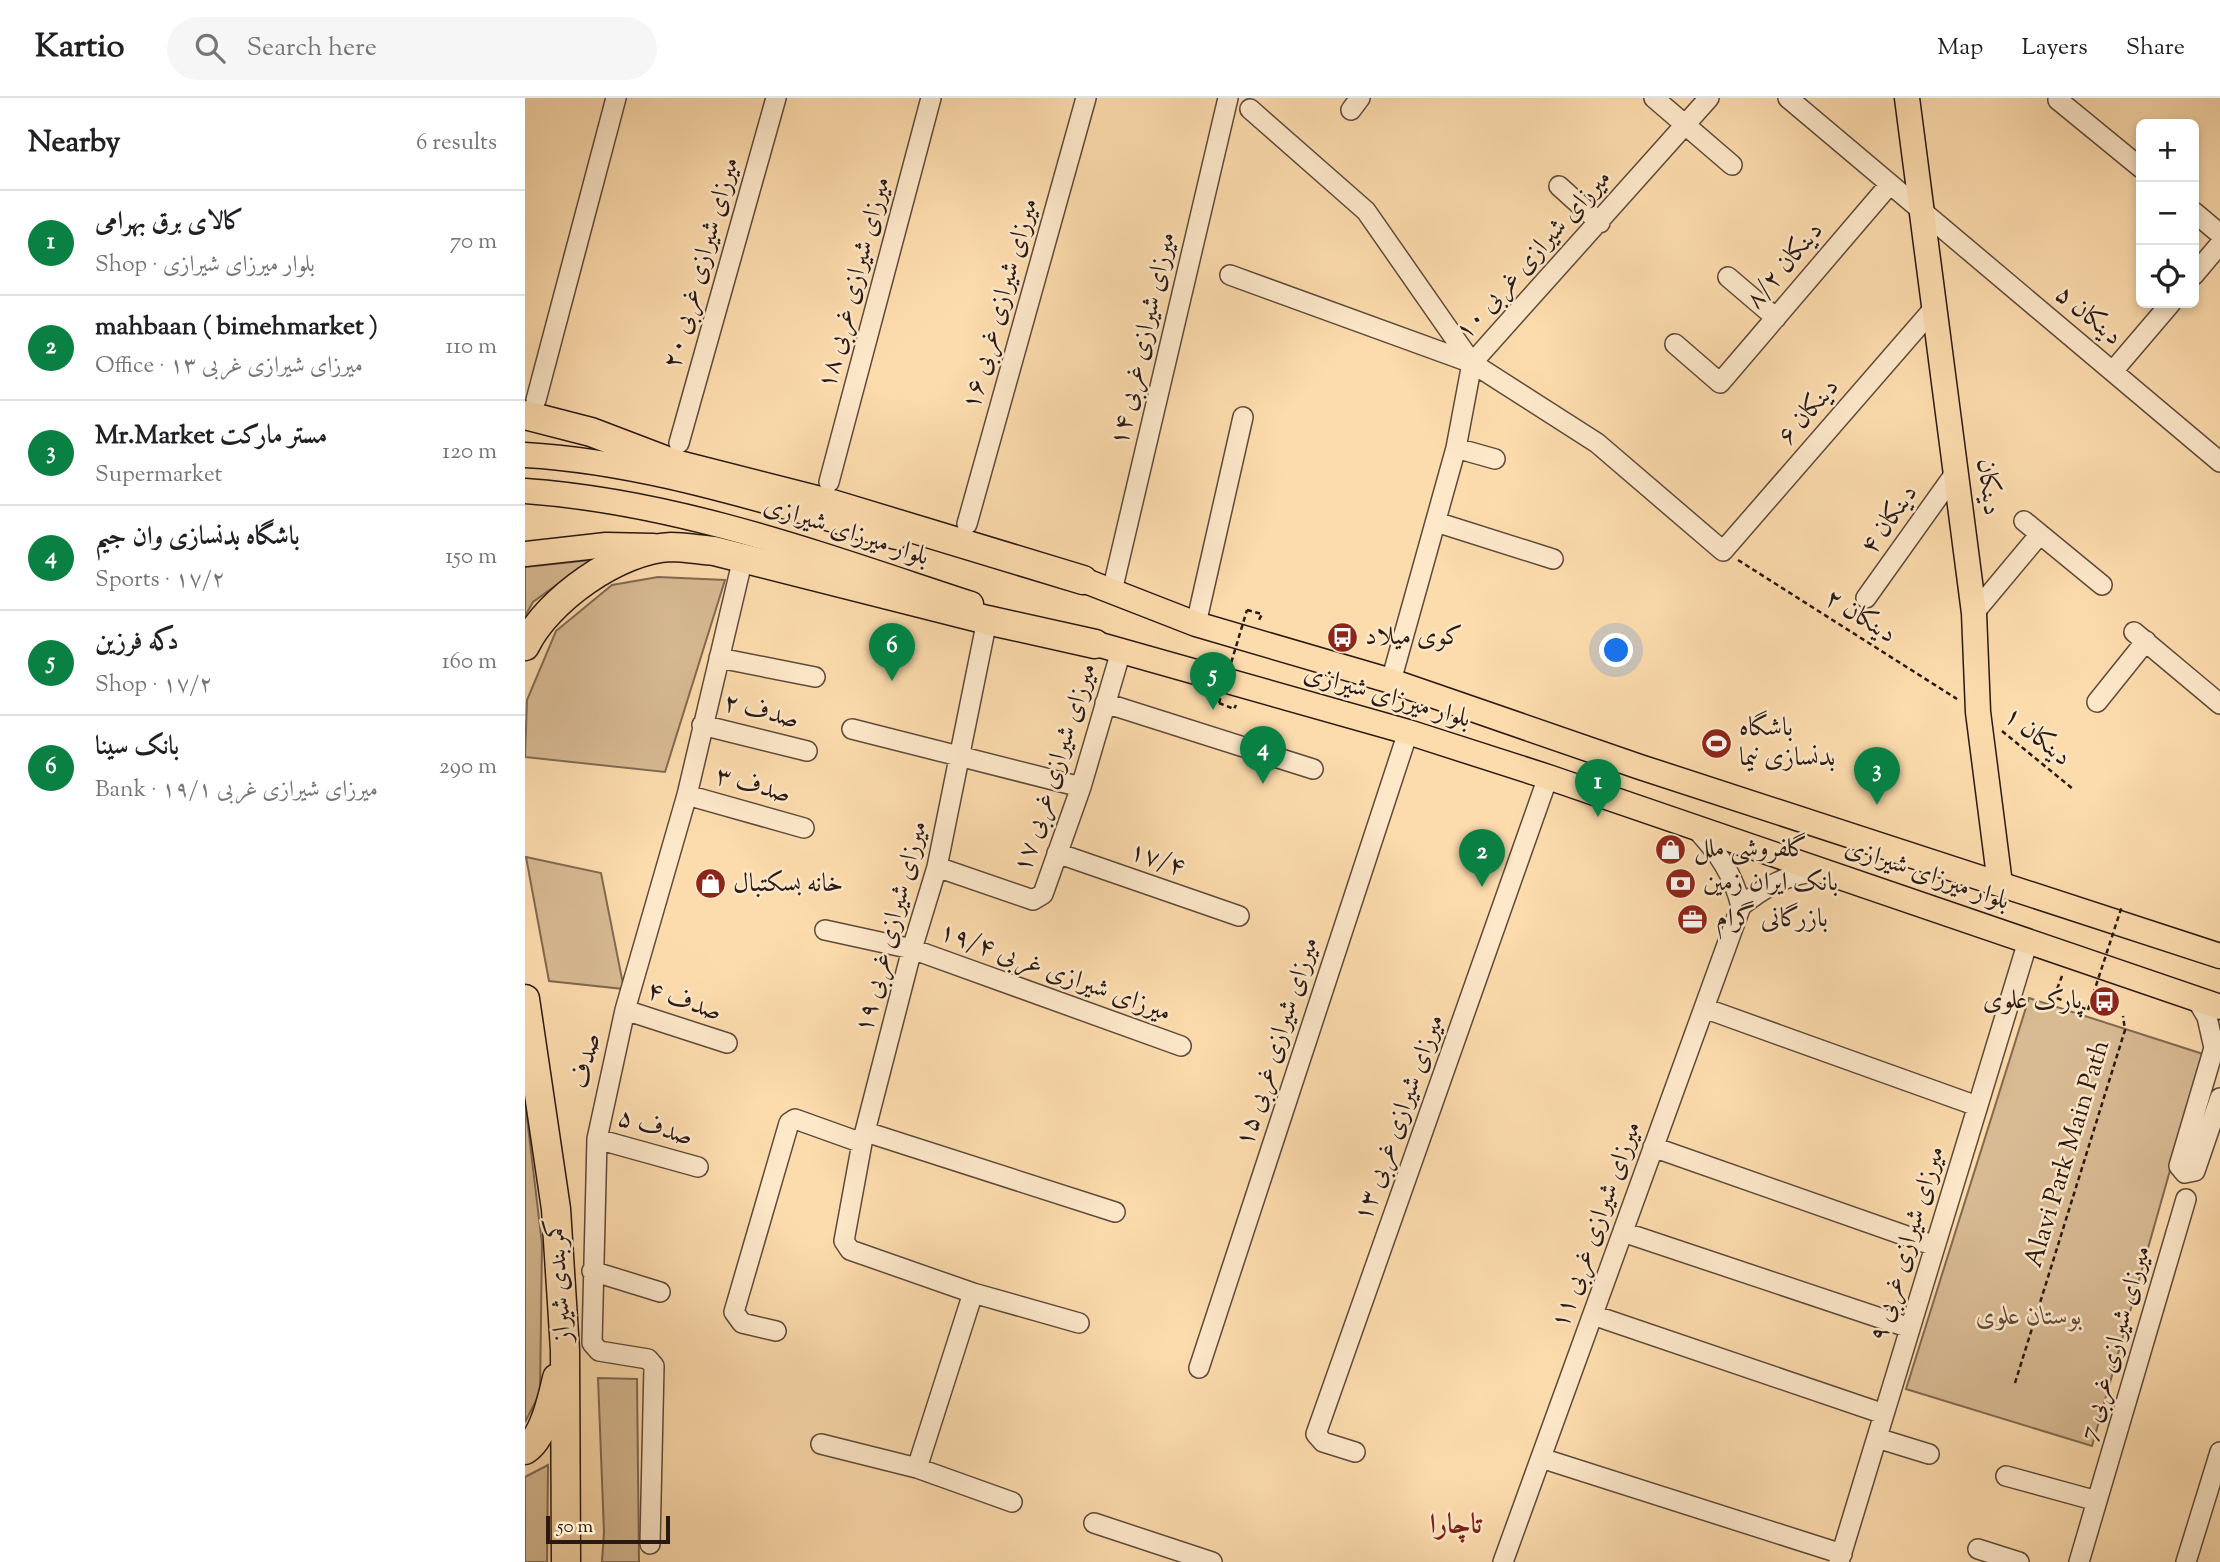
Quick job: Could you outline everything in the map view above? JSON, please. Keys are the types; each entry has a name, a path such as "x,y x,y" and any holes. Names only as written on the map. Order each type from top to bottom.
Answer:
{"highway":[{"path":"531,407 561,424 675,464 845,508 1083,580"},
{"path":"525,646 537,624 603,569 635,556 670,547 714,551 987,620 1108,647"},
{"name":"کمربندی شیراز","path":"525,999 556,1209 565,1350 566,1562"},
{"path":"525,1450 532,1446 541,1426 565,1350"}],"main road":[{"name":"دینکان","path":"1907,98 1974,613 1978,712 2000,884"},
{"path":"525,424 561,424"},
{"name":"بلوار میرزای شیرازی","path":"525,455 561,457 659,474 964,557 1083,580 1196,624 1391,681 1640,767 2220,956"},
{"name":"بلوار میرزای شیرازی","path":"525,491 637,506 739,529 1108,647 1408,732 1548,777 2208,1004"},
{"path":"525,554 639,544 714,551"}],"street":[{"path":"531,407 616,98"},
{"name":"۲۰ میرزای شیرازی غربی","path":"680,443 776,98"},
{"name":"۱۸ میرزای شیرازی غربی","path":"829,482 931,98"},
{"name":"۱۶ میرزای شیرازی غربی","path":"967,524 1086,98"},
{"name":"۱۴ میرزای شیرازی غربی","path":"1112,591 1228,98"},
{"path":"1654,98 1733,165"},
{"name":"۱۰ میرزای شیرازی غربی","path":"1391,681 1457,448 1472,363 1709,98"},
{"name":"۵ دینکان","path":"1788,98 2220,461"},
{"path":"2058,100 2136,164"},
{"path":"1250,109 1366,211 1472,363"},
{"name":"دینکان ۸/۲","path":"1675,344 1720,383 1890,184"},
{"path":"1559,186 1600,223"},
{"path":"2199,216 2220,234"},
{"path":"2199,269 2220,244"},
{"path":"1230,275 1472,363 1597,443 1723,551"},
{"path":"1728,277 1776,318"},
{"name":"دینکان ۶","path":"1723,551 1935,307"},
{"path":"2113,371 2167,308"},
{"path":"1196,624 1243,417"},
{"path":"1457,448 1495,459"},
{"name":"دینکان ۴","path":"1866,598 1956,472"},
{"path":"2024,521 2102,585"},
{"path":"1436,522 1553,559"},
{"path":"1974,613 2040,534"},
{"name":"صدف","path":"650,1544 654,1366 648,1359 595,1348 592,1343 597,1139 625,1010 687,796 743,558"},
{"name":"۱۹ میرزای شیرازی غربی","path":"973,1293 850,1250 843,1241 864,1137 912,949 937,867 962,755 987,620"},
{"path":"2097,702 2140,637 2220,704"},
{"name":"۱۷ میرزای شیرازی غربی","path":"937,867 1033,900 1043,894 1081,787 1105,703 1108,647"},
{"path":"719,657 815,677"},
{"path":"1105,703 1313,769"},
{"name":"۲ صدف","path":"702,725 807,751"},
{"path":"852,729 1081,787"},
{"name":"۱۵ میرزای شیرازی غربی","path":"1199,1368 1408,732"},
{"name":"۱۳ میرزای شیرازی غربی","path":"1355,1452 1323,1442 1316,1434 1548,777"},
{"name":"صدف ۳","path":"687,796 804,828"},
{"path":"1695,828 1728,869 1741,906 1772,883 1790,876 1820,871"},
{"name":"۱۷/۴","path":"1057,853 1239,916"},
{"name":"میرزای شیرازی غربی ۱۱","path":"1503,1562 1741,906"},
{"name":"۱۹/۴ میرزای شیرازی غربی","path":"825,930 912,949 1181,1046"},
{"name":"میرزای شیرازی غربی ۹","path":"1840,1558 2028,941"},
{"path":"2208,1004 2207,1017 2214,1048 2179,1166 2185,1173 2195,1171 2220,1098"},
{"path":"1704,1008 1977,1106"},
{"name":"۴ صدف","path":"625,1010 727,1044"},
{"path":"776,1331 736,1319 734,1312 789,1123 795,1119 1115,1212"},
{"name":"۵ صدف","path":"597,1139 698,1167"},
{"path":"1653,1147 1935,1246"},
{"name":"میرزای شیرازی غربی 7","path":"2079,1562 2186,1199"},
{"path":"1623,1232 1910,1328"},
{"path":"592,1271 660,1292"},
{"path":"917,1468 973,1293 1079,1322"},
{"path":"1593,1315 1884,1413"},
{"path":"1877,1438 1929,1454"},
{"path":"821,1444 917,1468 1012,1502"},
{"path":"2186,1562 2220,1452"},
{"path":"1541,1458 1696,1507 1840,1558"},
{"path":"2006,1476 2097,1502"},
{"path":"1094,1523 1212,1562"},
{"path":"1978,1549 2019,1562"}],"path":[{"name":"دینکان ۲","path":"1723,551 1978,712"},
{"path":"1234,709 1219,703 1247,610 1262,614"},
{"name":"۱ دینکان","path":"1978,712 2073,789"},
{"path":"2054,997 2088,1010 2122,906"},
{"name":"Alavi Park Main Path","path":"2015,1383 2125,1030 2123,1016"}],"green space":[{"path":"591,560 533,602 525,616 525,567"},
{"path":"658,577 725,580 665,772 525,757 527,700 556,631 612,585"},
{"path":"526,857 601,873 624,989 549,981"},
{"name":"بوستان علوی","path":"2029,998 2203,1054 2092,1446 1906,1389"},
{"path":"525,1101 542,1244 540,1393 525,1422"},
{"path":"598,1378 637,1379 639,1562 602,1562 604,1532"},
{"path":"548,1465 547,1562 525,1562 525,1477"}],"place":[{"name":"کوی میلاد","path":"1342,637"},
{"name":"بانک سینا","path":"892,681"},
{"name":"دکه فرزین","path":"1213,710"},
{"name":"باشگاه بدنسازی نیما","path":"1716,743"},
{"name":"باشگاه بدنسازی وان جیم","path":"1263,784"},
{"name":"Mr.Market مستر مارکت","path":"1877,805"},
{"name":"کالای برق بهرامی","path":"1598,817"},
{"name":"گلفروشی ملل","path":"1671,849"},
{"name":"بانک ایران زمین","path":"1680,883"},
{"name":"خانه بسکتبال","path":"710,884"},
{"name":"mahbaan ( bimehmarket )","path":"1482,887"},
{"name":"بازرگانی گرام","path":"1693,919"},
{"name":"پارک علوی","path":"2105,1001"}],"district":[{"name":"تاچارا","path":"1456,1526"}]}
